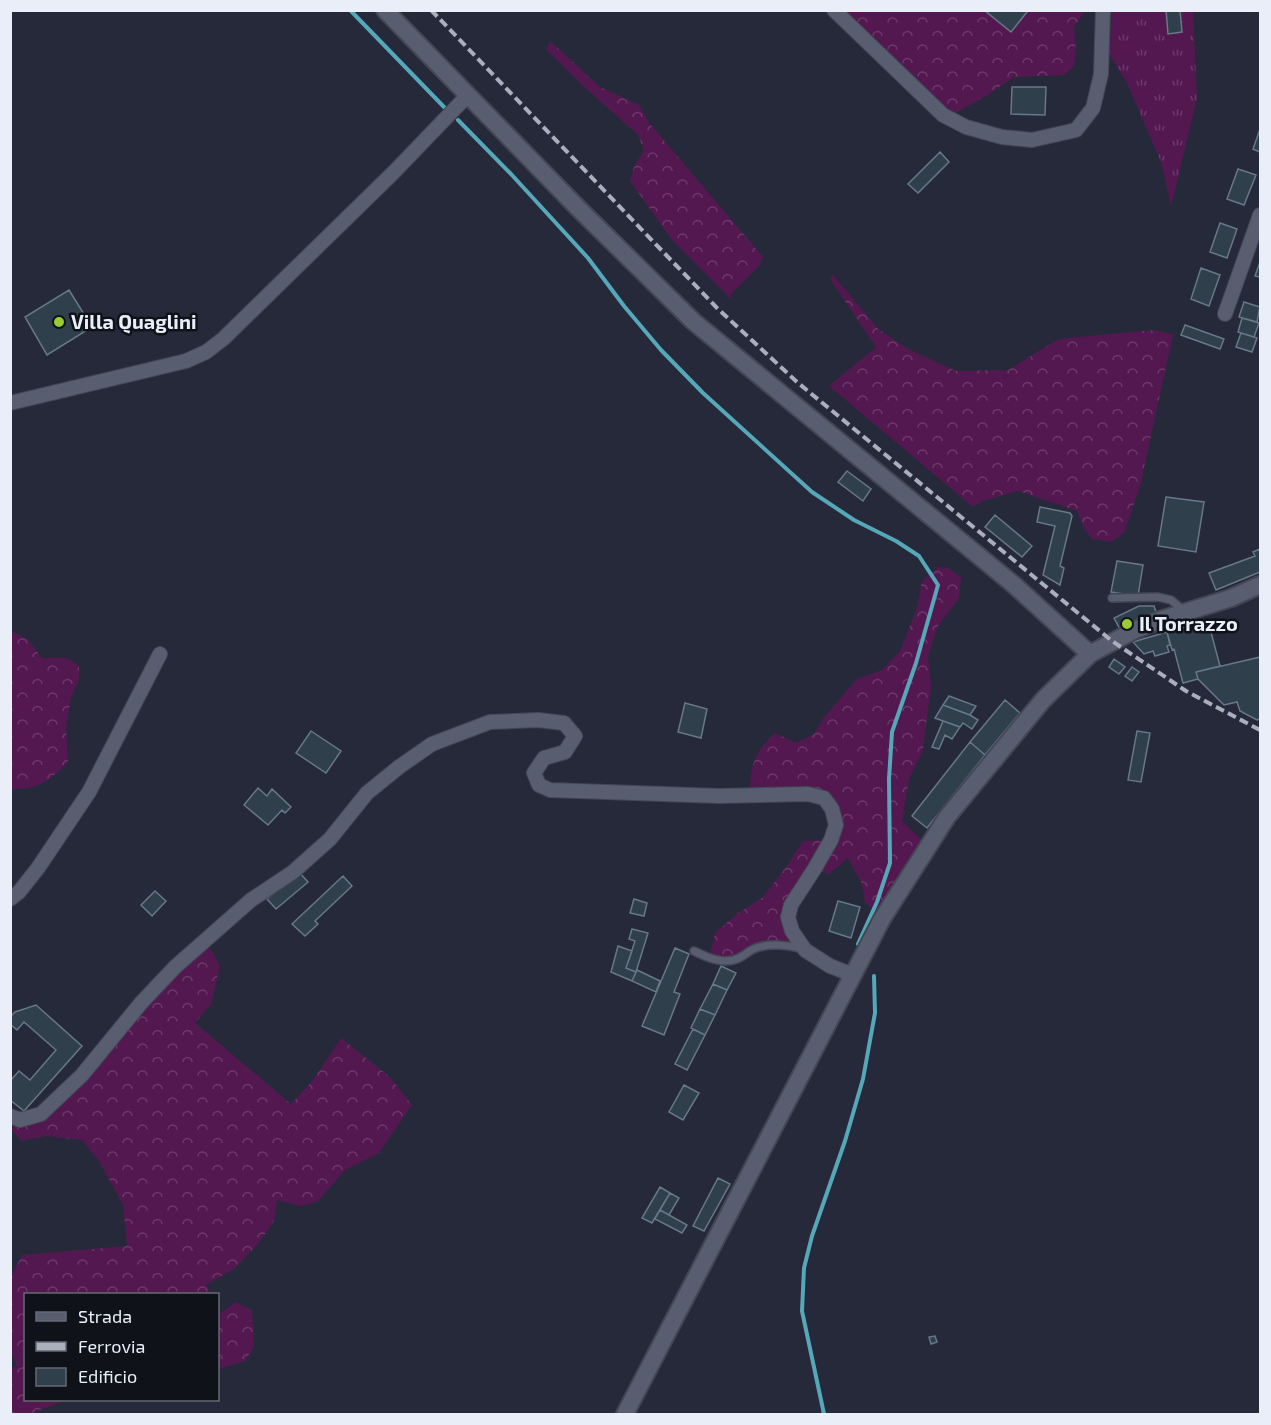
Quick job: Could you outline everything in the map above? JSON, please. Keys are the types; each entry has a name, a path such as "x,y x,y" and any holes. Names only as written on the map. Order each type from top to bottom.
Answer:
{"street":[{"path":"386,10 594,225 694,322 739,362 1012,584 1090,654"},
{"path":"834,10 943,115 979,132 1032,140 1076,130 1093,108 1101,74 1103,10"},
{"path":"10,403 186,362 206,352 223,339 394,172 468,95"},
{"path":"1225,314 1260,215"},
{"path":"626,1414 882,919 947,817 1044,700 1090,654 1135,630 1231,598 1260,585"},
{"path":"10,899 19,892 38,868 89,792 160,654"},
{"path":"10,1116 20,1120 41,1114 82,1075 141,1003 175,967 251,900 293,872 330,839 367,793 432,744 489,722 538,720 564,723 575,736 566,752 544,759 534,773 539,785 550,790 719,796 808,794 824,798 832,809 836,825 831,840 790,906 788,917 792,931 805,950 830,966 853,975"}],"lane":[{"path":"1113,598 1158,597 1171,600 1185,612"},
{"path":"694,951 709,958 726,961 737,959 756,948 773,945 792,946 805,950"}],"green space":[{"path":"841,11 1085,11 1074,27 1076,51 1074,66 1064,75 1014,77 952,115 913,82"},
{"path":"1111,11 1193,11 1197,98 1171,206 1161,162 1128,85 1110,55"},
{"path":"550,41 600,87 639,105 650,124 763,257 759,266 731,294 731,299 672,240 630,181 634,167 644,150 638,135 547,50"},
{"path":"833,275 879,330 910,350 956,371 1008,370 1055,341 1065,338 1156,330 1173,335 1140,486 1124,533 1111,542 1092,539 1085,530 1077,511 1018,491 982,501 973,507 829,386 876,347 830,279"},
{"path":"938,567 949,568 961,578 959,598 938,626 928,656 931,686 923,750 909,779 902,821 928,846 882,919 865,902 862,884 848,858 829,874 815,869 791,905 805,950 792,946 755,948 737,959 709,958 715,933 738,913 762,898 803,841 831,840 836,825 824,798 750,795 752,768 757,754 775,733 797,743 814,734 824,717 857,679 882,670 900,651 917,608 922,581"},
{"path":"11,631 27,639 42,658 67,658 79,666 79,680 71,697 66,727 68,762 42,783 20,789 11,789"},
{"path":"205,940 220,966 211,1004 195,1023 291,1104 313,1080 341,1038 390,1077 412,1105 379,1153 345,1170 317,1202 300,1206 277,1200 274,1221 258,1244 234,1269 206,1285 210,1293 24,1293 24,1401 63,1401 30,1414 11,1414 11,1368 17,1367 11,1351 10,1278 22,1255 127,1246 123,1205 99,1161 82,1140 46,1136 21,1141 11,1129 20,1120 41,1114"},
{"path":"236,1302 252,1310 254,1347 245,1361 219,1369 219,1314"}],"building":[{"path":"984,10 1025,10 1027,12 1011,32"},
{"path":"1166,10 1180,10 1182,32 1168,34"},
{"path":"1012,87 1046,87 1045,115 1011,114"},
{"path":"1260,129 1260,152 1253,149"},
{"path":"940,152 949,162 918,193 908,184"},
{"path":"1238,169 1256,175 1244,205 1227,199"},
{"path":"1220,223 1237,229 1227,258 1210,252"},
{"path":"1260,262 1260,277 1255,276"},
{"path":"1201,268 1220,275 1209,306 1191,299"},
{"name":"Villa Quaglini","path":"69,290 92,327 47,355 25,317"},
{"path":"1244,302 1260,307 1257,322 1239,317"},
{"path":"1242,318 1259,323 1254,337 1238,332"},
{"path":"1185,325 1224,339 1220,349 1181,335"},
{"path":"1241,333 1257,338 1252,352 1236,347"},
{"path":"847,471 871,489 863,501 838,482"},
{"path":"1166,497 1204,502 1196,552 1158,546"},
{"path":"1040,507 1070,513 1072,516 1060,566 1064,568 1060,585 1043,575 1055,526 1037,522"},
{"path":"995,515 1032,546 1022,557 985,527"},
{"path":"1260,549 1260,572 1216,590 1209,573 1255,556 1253,552"},
{"path":"1117,561 1143,565 1138,596 1111,592"},
{"path":"1139,606 1154,606 1157,615 1121,631 1114,618"},
{"path":"1208,621 1220,666 1196,672 1198,679 1183,683 1167,632"},
{"path":"1167,632 1169,652 1155,656 1153,651 1144,654 1133,642"},
{"path":"1260,657 1260,719 1257,720 1240,711 1237,702 1224,705 1198,679 1196,672"},
{"path":"1114,659 1125,667 1119,674 1109,667"},
{"path":"1132,667 1139,672 1132,681 1125,676"},
{"path":"949,696 976,706 970,715 943,705"},
{"path":"1005,700 1020,713 985,755 970,742"},
{"path":"685,703 707,709 701,738 678,732"},
{"path":"943,705 978,720 972,729 963,723 960,727 935,718"},
{"path":"943,721 960,727 952,739 945,735 939,749 932,747"},
{"path":"311,731 341,751 326,773 296,753"},
{"path":"1137,731 1150,733 1141,782 1128,780"},
{"path":"970,742 985,755 927,828 912,816"},
{"path":"258,788 267,796 272,789 291,807 285,813 282,810 268,825 244,805"},
{"path":"299,872 308,882 276,909 267,899"},
{"path":"343,876 352,886 315,921 318,924 305,936 292,924"},
{"path":"155,891 166,901 152,916 141,905"},
{"path":"634,899 647,903 644,916 630,913"},
{"path":"838,901 860,907 851,938 829,931"},
{"path":"632,929 648,933 636,972 626,968 635,941 629,939"},
{"path":"618,946 632,951 626,968 636,972 632,981 611,972"},
{"path":"675,948 689,954 674,992 680,994 664,1035 642,1026"},
{"path":"721,966 736,973 727,990 713,984"},
{"path":"637,970 660,981 656,992 632,981"},
{"path":"713,984 727,990 715,1015 700,1009"},
{"path":"36,1005 82,1046 24,1111 10,1100 10,1081 19,1071 30,1080 56,1050 24,1022 17,1030 10,1024 10,1017 15,1012"},
{"path":"700,1009 715,1015 705,1035 691,1028"},
{"path":"693,1029 705,1035 687,1070 675,1064"},
{"path":"684,1085 699,1093 683,1120 669,1112"},
{"path":"718,1178 730,1184 704,1231 693,1226"},
{"path":"660,1187 670,1193 652,1223 642,1218"},
{"path":"670,1193 679,1198 669,1215 660,1210"},
{"path":"660,1210 687,1225 682,1233 655,1219"},
{"path":"935,1336 937,1342 931,1344 929,1337"}],"waterway":[{"path":"350,10 444,107"},
{"path":"458,120 588,258 661,350 703,393 812,492 854,520 896,541 919,556 938,585 916,663 892,732 889,779 890,863 877,902 858,944"},
{"path":"824,1414 802,1311 804,1268 812,1236 845,1141 863,1079 875,1013 874,976"}],"railway":[{"path":"431,10 717,308 797,382 1112,641 1186,691 1260,730"}],"place":[{"name":"Villa Quaglini","path":"59,322"},
{"name":"Il Torrazzo","path":"1127,624"}]}
